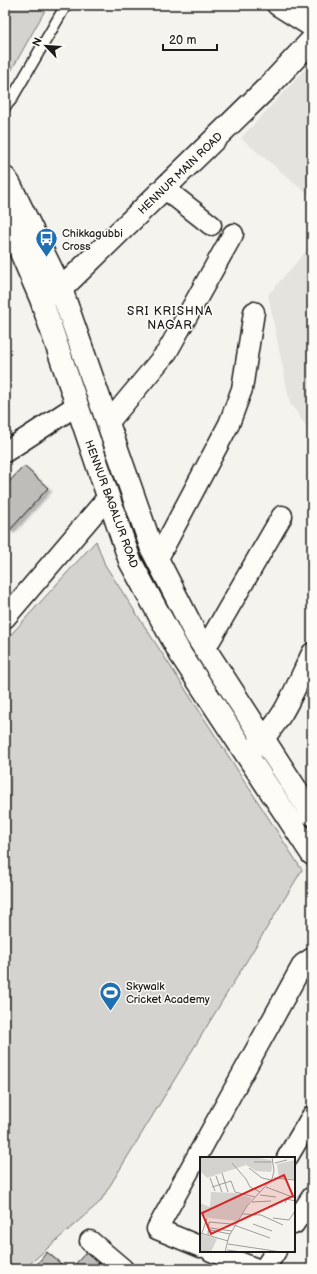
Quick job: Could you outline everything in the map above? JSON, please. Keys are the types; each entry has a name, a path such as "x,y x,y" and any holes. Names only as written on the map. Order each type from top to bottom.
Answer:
{"main road":[{"name":"HENNUR MAIN ROAD","path":"41,299 61,289 270,85 312,40"},
{"name":"HENNUR BAGALUR ROAD","path":"5,178 14,192 61,289 157,560 204,649 312,814"},
{"name":"HENNUR BAGALUR ROAD","path":"5,215 41,299 130,561 181,655 312,854"}],"street":[{"path":"277,5 312,27"},
{"path":"164,188 211,225"},
{"path":"108,422 167,352 233,234"},
{"path":"157,560 234,411 242,389 254,312"},
{"path":"5,452 77,405"},
{"path":"5,618 108,497"},
{"path":"204,649 282,516"},
{"path":"247,755 264,739 283,715 312,653"},
{"path":"200,1247 157,1229 303,964 312,958"},
{"path":"288,1157 312,1116"},
{"path":"295,1222 312,1197"},
{"path":"90,1241 123,1269"},
{"path":"216,1252 231,1255 257,1269"},
{"path":"264,1269 275,1252"}],"lane":[{"path":"5,107 11,100 66,5"}],"shaded area":[{"path":"5,5 48,5 11,71 5,68"},
{"path":"312,62 312,198 241,138"},
{"path":"312,244 312,434 290,403 268,295"},
{"name":"Skywalk Cricket Academy","path":"96,541 105,565 302,870 100,1202 24,1269 5,1269 5,641"}],"building":[{"path":"24,466 48,488 10,530 5,525 5,486"},
{"path":"90,1248 108,1263 103,1269 71,1269"},
{"path":"47,1252 67,1269 33,1269"}],"place":[{"name":"Chikkagubbi Cross","path":"47,258"},
{"name":"Skywalk Cricket Academy","path":"110,1012"}],"district":[{"name":"SRI KRISHNA NAGAR","path":"170,318"}]}
